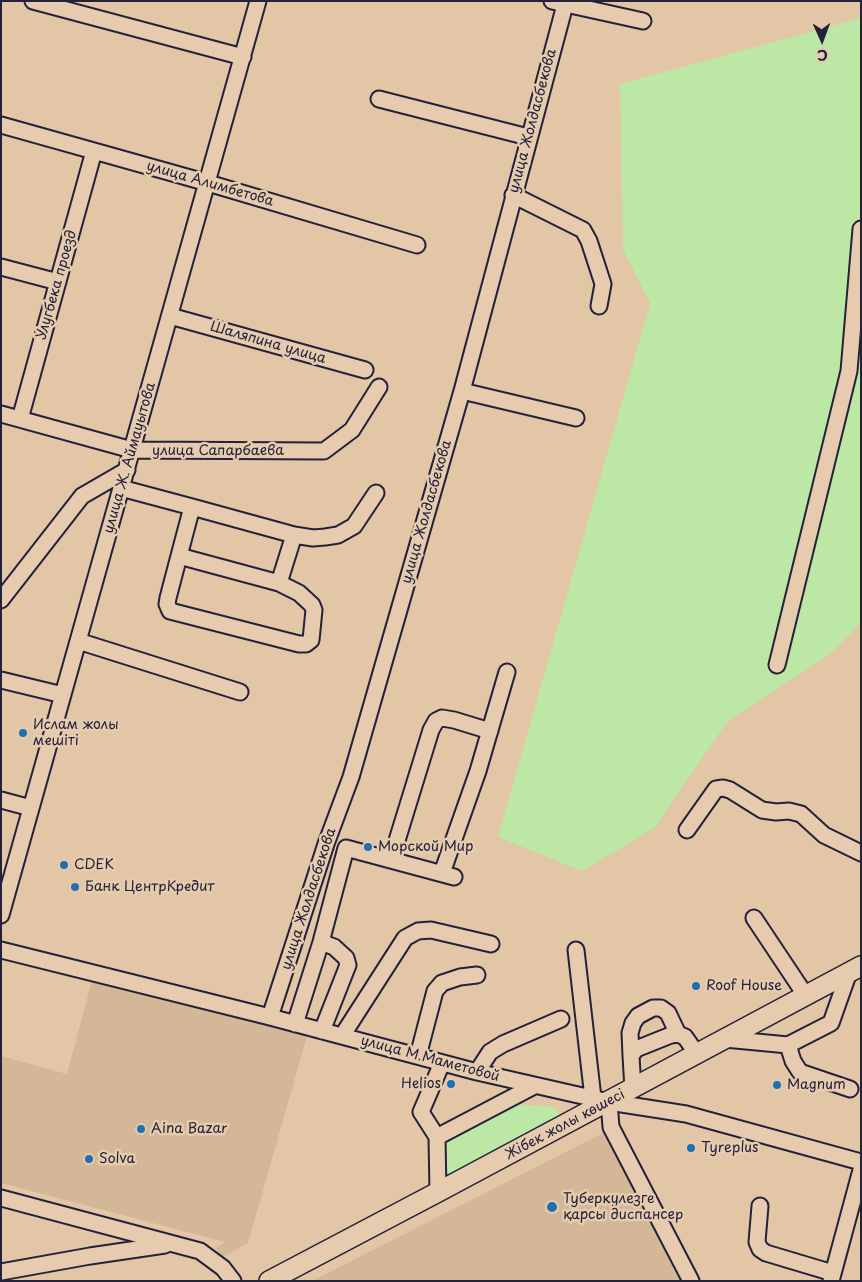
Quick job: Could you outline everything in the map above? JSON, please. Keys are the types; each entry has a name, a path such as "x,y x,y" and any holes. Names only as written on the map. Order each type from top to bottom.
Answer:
{"main road":[{"name":"Жібек жолы көшесі","path":"269,1281 438,1192 601,1100 633,1089 855,969"}],"street":[{"path":"32,1 243,57"},
{"name":"улица Ж. Аймауытова","path":"1,914 258,1"},
{"path":"561,2 643,21"},
{"name":"улица Жолдасбекова","path":"270,1017 326,844 351,777 462,391 561,2"},
{"path":"379,99 528,137"},
{"name":"улица Алимбетова","path":"1,125 208,183 417,245"},
{"name":"Улугбека проезд","path":"20,419 94,151"},
{"path":"513,195 583,230 589,241 604,284 599,306"},
{"path":"777,665 849,371 861,229"},
{"path":"1,267 58,282"},
{"name":"Шаляпина улица","path":"170,316 366,370"},
{"name":"улица Сапарбаева","path":"1,414 132,450 324,452 352,430 379,388"},
{"path":"462,391 576,418"},
{"path":"1,600 82,496 127,470"},
{"path":"122,488 294,535 325,537 338,535 354,526 376,493"},
{"path":"179,556 280,583 299,593 312,605 314,610 311,640 306,644 299,644 170,611 167,604 168,598 179,556 192,507"},
{"path":"280,583 294,535"},
{"path":"78,641 240,692"},
{"path":"326,844 448,875 507,672"},
{"path":"1,680 63,695"},
{"path":"391,860 431,730 436,721 442,718 454,720 490,731"},
{"path":"687,830 716,789 723,788 730,790 762,810 789,811 801,814 824,835 861,854"},
{"path":"1,800 31,808"},
{"path":"295,1024 321,942 346,848"},
{"path":"754,918 806,996"},
{"path":"342,1036 405,938 418,931 431,930 491,944"},
{"path":"321,942 334,947 346,958 348,965 322,1031"},
{"name":"улица М.Маметовой","path":"1,950 270,1017 534,1086 601,1100 686,1114 861,1162"},
{"path":"576,950 601,1100 611,1127 691,1281"},
{"path":"725,1039 788,1045 831,1023 855,969"},
{"path":"418,1056 436,990 442,983 460,977 477,975"},
{"path":"633,1089 630,1033 638,1016 653,1008 661,1008 668,1013 678,1034"},
{"path":"477,1072 490,1052 503,1044 561,1019"},
{"path":"631,1056 636,1049 678,1034 685,1037 697,1054"},
{"path":"788,1045 800,1072 850,1089"},
{"path":"438,1192 437,1137 421,1112 442,1063"},
{"path":"437,1137 534,1086"},
{"path":"760,1206 757,1242 760,1249 766,1253 834,1278 861,1170"},
{"path":"1,1198 200,1251 223,1268 233,1281"},
{"path":"1,1272 173,1244"}],"shaded area":[{"name":"Aina Bazar","path":"92,980 307,1036 248,1243 221,1258 216,1248 225,1242 1,1183 1,1056 67,1074"},
{"name":"Туберкулезге қарсы диспансер","path":"605,1132 684,1281 312,1281"}],"green space":[{"path":"861,18 861,622 833,652 727,722 654,828 582,871 498,837 650,303 623,249 620,84"},
{"path":"513,1104 556,1107 560,1117 447,1179 443,1172 448,1140"}],"place":[{"name":"Ислам жолы мешіті","path":"23,733"},
{"name":"Морской Мир","path":"368,847"},
{"name":"CDEK","path":"64,865"},
{"name":"Банк ЦентрКредит","path":"75,887"},
{"name":"Roof House","path":"696,986"},
{"name":"Helios","path":"451,1084"},
{"name":"Magnum","path":"777,1085"},
{"name":"Aina Bazar","path":"141,1129"},
{"name":"Tyreplus","path":"691,1148"},
{"name":"Solva","path":"89,1159"},
{"name":"Туберкулезге қарсы диспансер","path":"552,1207"}]}
